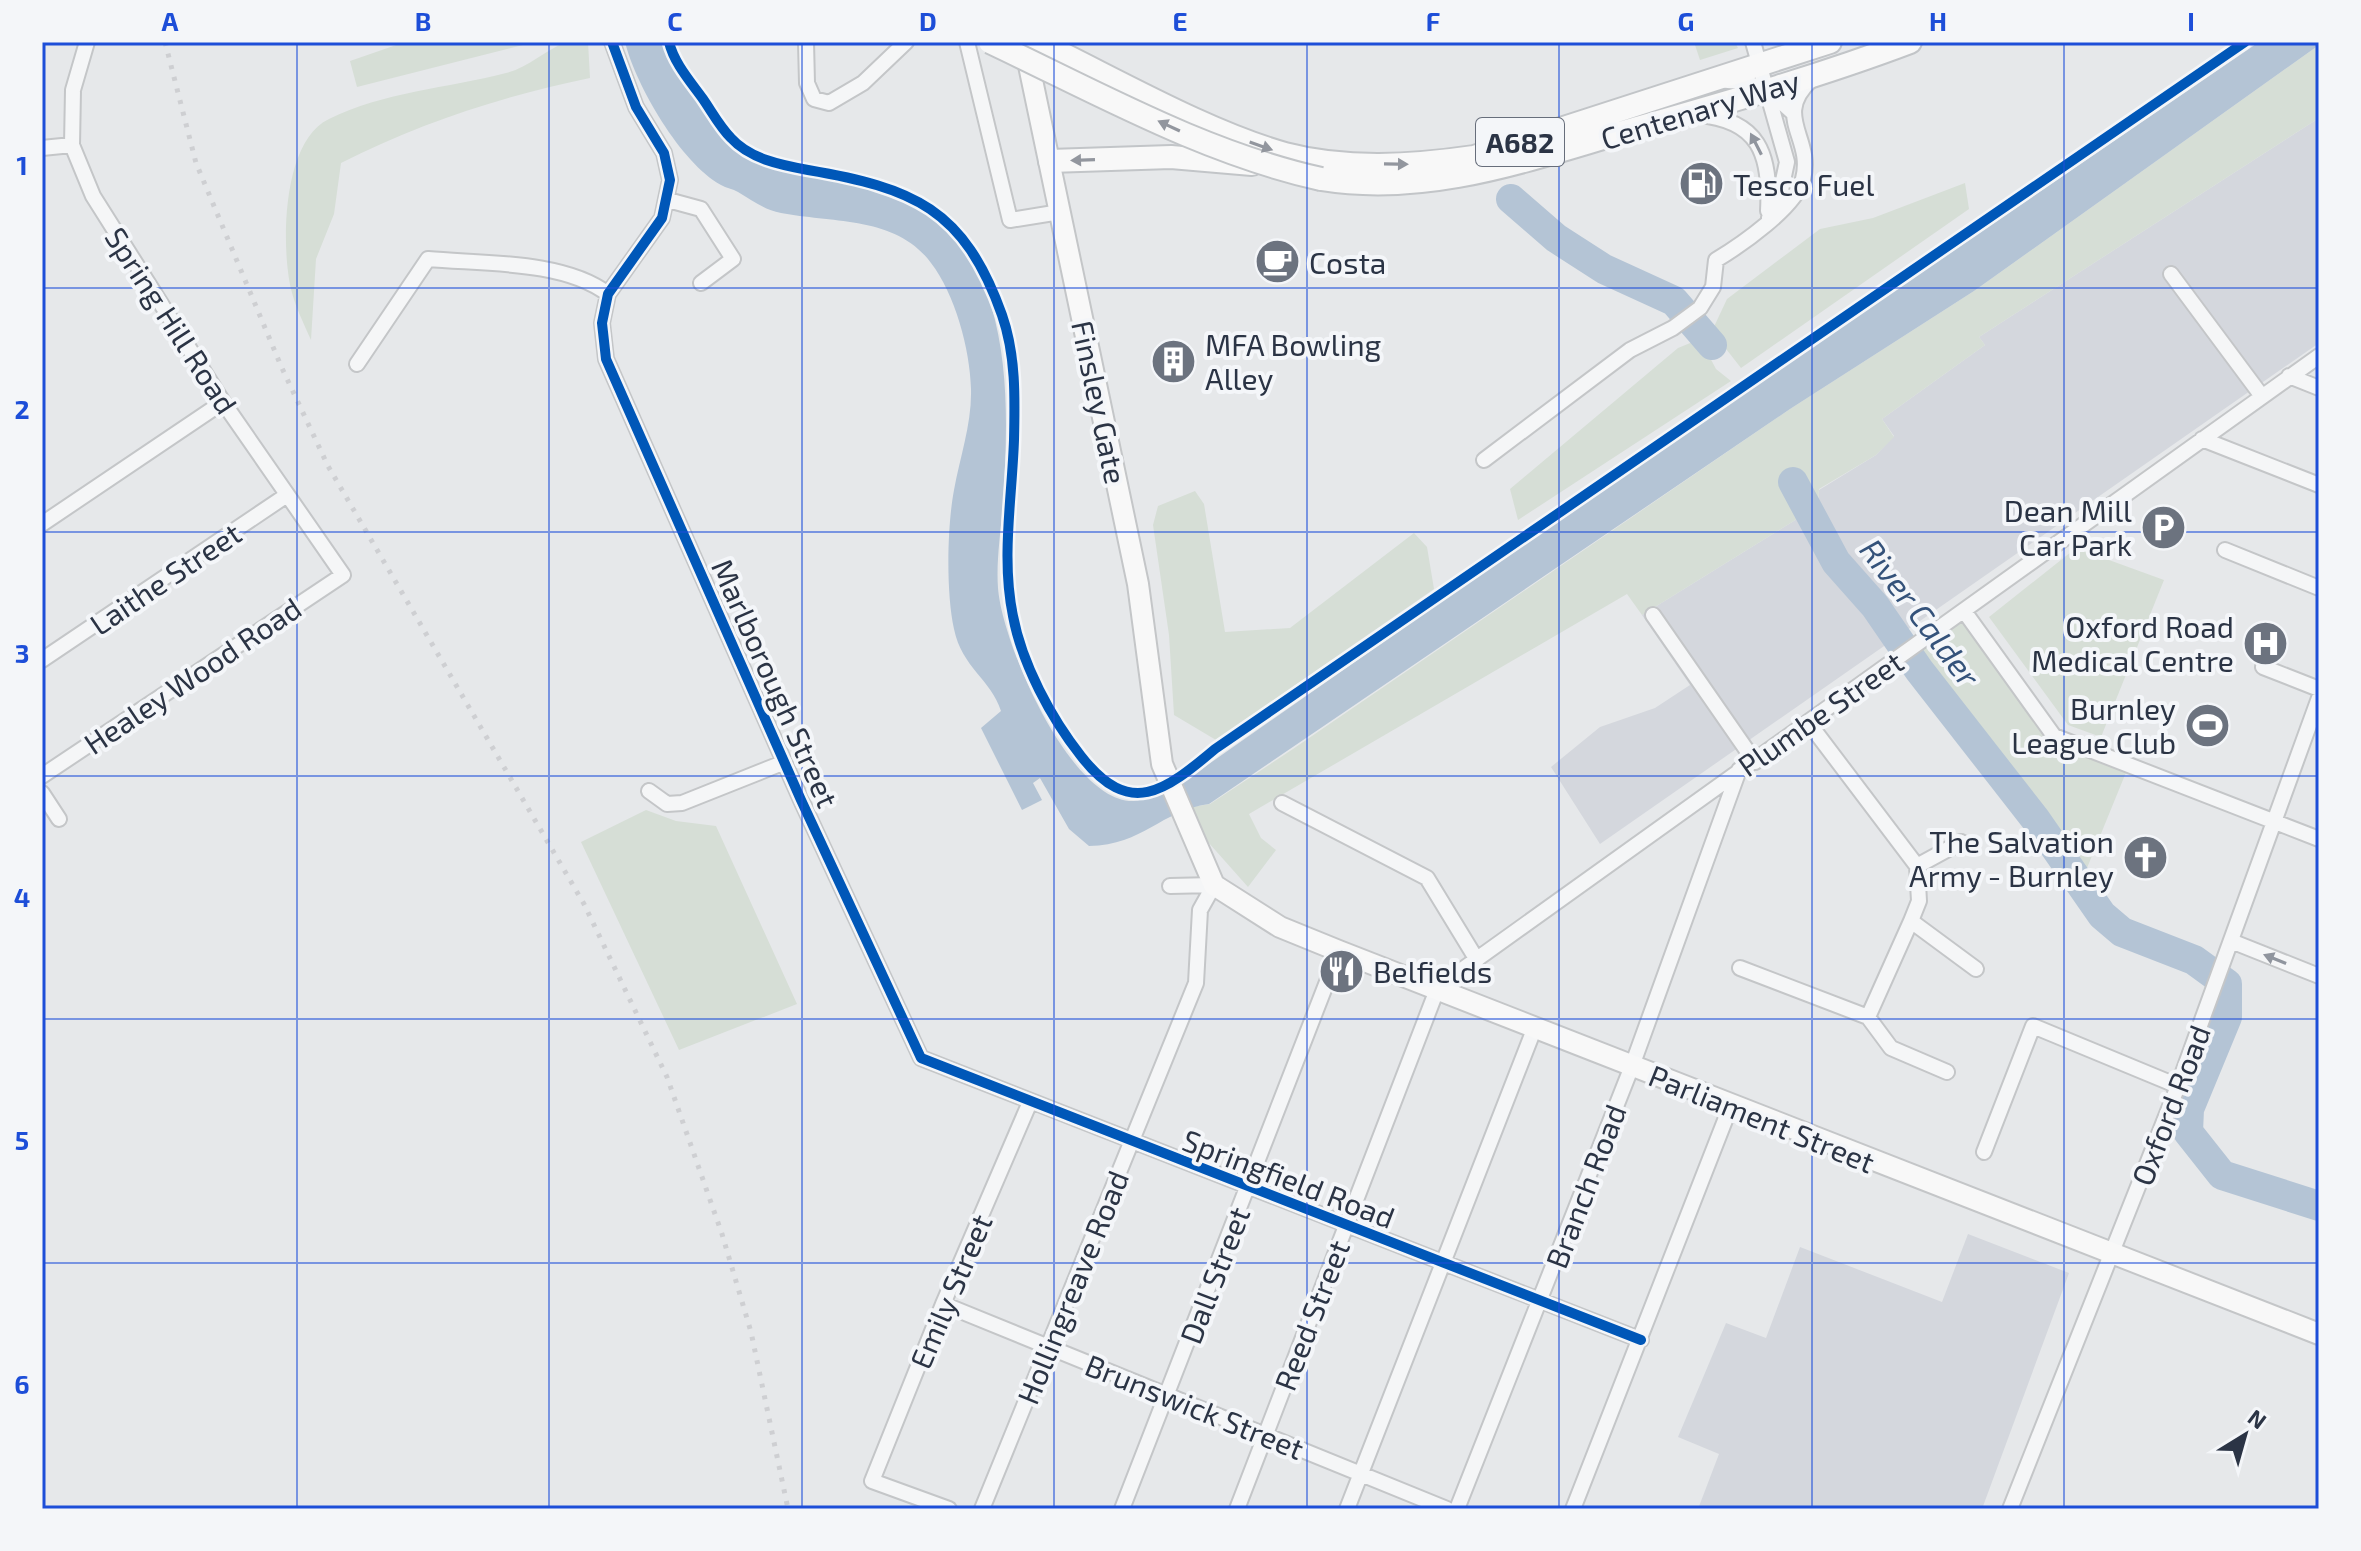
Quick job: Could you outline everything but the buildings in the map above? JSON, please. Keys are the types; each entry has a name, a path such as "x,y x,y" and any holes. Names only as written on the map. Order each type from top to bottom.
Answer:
{"main road":[{"name":"Centenary Way","path":"990,42 1257,164 1320,170 1421,165 1474,157 1786,58 1819,43"},
{"name":"Centenary Way","path":"1038,42 1230,134 1285,154 1344,183 1437,181 1478,174 1768,90 1910,42"},
{"name":"A682","path":"1050,161 1171,157 1257,164"}],"street":[{"name":"Spring Hill Road","path":"87,42 73,90 72,145 93,196 223,402 343,575"},
{"path":"357,364 428,259 565,273 589,280 608,294 623,269 649,240 668,200 670,180 664,153 636,107 612,42"},
{"path":"806,42 807,83 814,99 829,103 844,96 906,42"},
{"path":"967,42 1010,220 1060,212"},
{"name":"Finsley Gate","path":"1024,42 1138,584 1162,764 1214,885"},
{"path":"1753,42 1787,162 1781,190 1768,219"},
{"path":"1768,90 1786,58"},
{"path":"1484,460 1630,350 1673,328 1700,308 1713,287 1716,260 1739,246 1786,207 1803,179 1801,142 1792,112 1796,95 1821,72"},
{"path":"1715,80 1748,81 1768,90 1792,112"},
{"path":"1687,114 1724,117 1745,127 1754,136 1770,184 1768,219"},
{"path":"42,148 72,145"},
{"path":"668,200 701,209 733,259 701,283"},
{"path":"2171,274 2261,395"},
{"name":"Marlborough Street","path":"608,294 602,323 606,359 614,382 921,1058"},
{"name":"Plumbe Street","path":"1438,987 2319,356"},
{"path":"2289,376 2319,388"},
{"path":"42,524 223,402"},
{"path":"2202,439 2319,485"},
{"name":"Laithe Street","path":"42,660 287,495"},
{"path":"2225,550 2319,588"},
{"name":"Healey Wood Road","path":"42,776 343,575"},
{"path":"1964,611 2054,736 2319,839"},
{"path":"1653,615 1755,762"},
{"path":"2263,667 2319,689"},
{"name":"Oxford Road","path":"2010,1509 2178,1086 2319,698"},
{"path":"1808,722 1917,866 1919,901 1868,1017"},
{"path":"649,791 667,804 682,803 785,762"},
{"name":"Branch Road","path":"1457,1509 1632,1066 1739,770"},
{"path":"42,793 59,819"},
{"path":"1282,803 1427,878 1477,960"},
{"path":"1917,866 1961,842"},
{"path":"1170,886 1214,885"},
{"name":"Parliament Street","path":"1214,885 1280,927 1339,951 1438,987 1731,1105 2319,1334"},
{"name":"Hollingreave Road","path":"982,1509 1196,983 1200,910 1214,885"},
{"path":"1911,921 1976,969"},
{"path":"2229,948 2319,976"},
{"name":"Dall Street","path":"1122,1509 1339,951"},
{"path":"1740,968 1868,1017 1891,1048 1947,1072"},
{"name":"Reed Street","path":"1237,1509 1438,987"},
{"path":"1984,1152 2033,1026 2178,1086"},
{"path":"1347,1509 1535,1027"},
{"name":"Springfield Road","path":"921,1058 1641,1340"},
{"name":"Emily Street","path":"949,1509 872,1481 943,1304 1030,1102"},
{"path":"1573,1509 1731,1105"},
{"name":"Brunswick Street","path":"943,1304 1447,1509"}],"shaded area":[{"path":"405,42 535,42 357,87 350,61"},
{"path":"566,42 588,42 590,78 462,112 401,135 341,163 334,214 316,259 311,340 291,289 286,222 294,171 313,131 329,119 371,103 514,71"},
{"path":"1694,42 1735,42 1738,48 1700,60"},
{"path":"2319,45 2319,118 1979,337 1985,345 1882,419 1894,437 1876,455 1819,489 1818,506 1642,615 1627,594 1249,814 1261,838 1276,850 1248,887 1208,842 1192,807 1210,804 1790,409 1974,291"},
{"path":"2319,118 2319,343 1600,844 1551,767 1600,727 1655,708 1690,685 1642,615 1818,506 1819,490 1876,455 1894,436 1882,419 1985,345 1979,337"},
{"path":"1965,183 1969,209 1741,368 1712,331 1727,299 1820,229 1873,218"},
{"path":"1700,339 1716,369 1731,381 1518,520 1510,489 1678,348"},
{"path":"1195,491 1204,504 1225,632 1290,628 1414,533 1427,547 1434,589 1216,740 1174,715 1169,635 1153,525 1158,506"},
{"path":"2076,548 2164,580 2101,737 2068,725 1989,617"},
{"path":"1963,617 2053,740 2127,770 2087,868 1917,650"},
{"path":"646,810 676,821 716,826 797,1004 679,1050 581,842"},
{"path":"1968,1234 2069,1273 1982,1509 1698,1509 1719,1454 1678,1437 1726,1323 1766,1338 1800,1247 1942,1302"}],"water":[{"path":"625,42 663,42 679,74 703,110 732,142 760,163 904,200 927,212 947,228 964,248 979,273 991,305 1004,378 1005,453 998,588 1011,643 1025,678 1061,745 1083,773 1106,792 1129,801 1150,797 1186,780 1512,552 2259,42 2319,42 2319,45 1974,291 1790,409 1209,804 1177,813 1124,840 1089,846 1069,829 1040,778 1033,783 1042,800 1022,810 981,728 1001,711 991,690 963,654 954,629 948,560 950,522 968,427 971,389 960,323 940,276 917,248 882,229 775,212 706,174 691,160 662,122 639,80"}],"waterway":[{"name":"River Calder","path":"1511,199 1556,238 1604,269 1674,301 1712,345"},
{"name":"River Calder","path":"1793,482 1836,562 1875,606 1919,670 2036,820 2102,915 2122,932 2194,960 2227,984 2227,1017 2189,1109 2188,1132 2222,1175 2319,1206"}],"railway":[{"path":"165,42 196,163 281,366 328,466 584,904 667,1077 722,1234 751,1332 788,1509"}],"cycle path":[{"path":"612,42 636,107 664,153 670,180 662,218 608,294 602,323 606,359 801,800 921,1058 1641,1340"},
{"path":"669,42 679,65 720,124 747,151 777,163 877,185 906,196 930,209 952,227 970,250 987,279 1002,315 1012,361 1014,424 1008,573 1017,634 1039,690 1070,741 1099,776 1132,793 1148,792 1180,777 1215,749 2245,42"}],"place":[{"name":"Tesco Fuel","path":"1702,184"},
{"name":"Costa","path":"1278,262"},
{"name":"MFA Bowling Alley","path":"1174,361"},
{"name":"Dean Mill Car Park","path":"2163,527"},
{"name":"Oxford Road Medical Centre","path":"2265,643"},
{"name":"Burnley League Club","path":"2207,725"},
{"name":"The Salvation Army - Burnley","path":"2145,858"},
{"name":"Belfields","path":"1342,971"}]}
